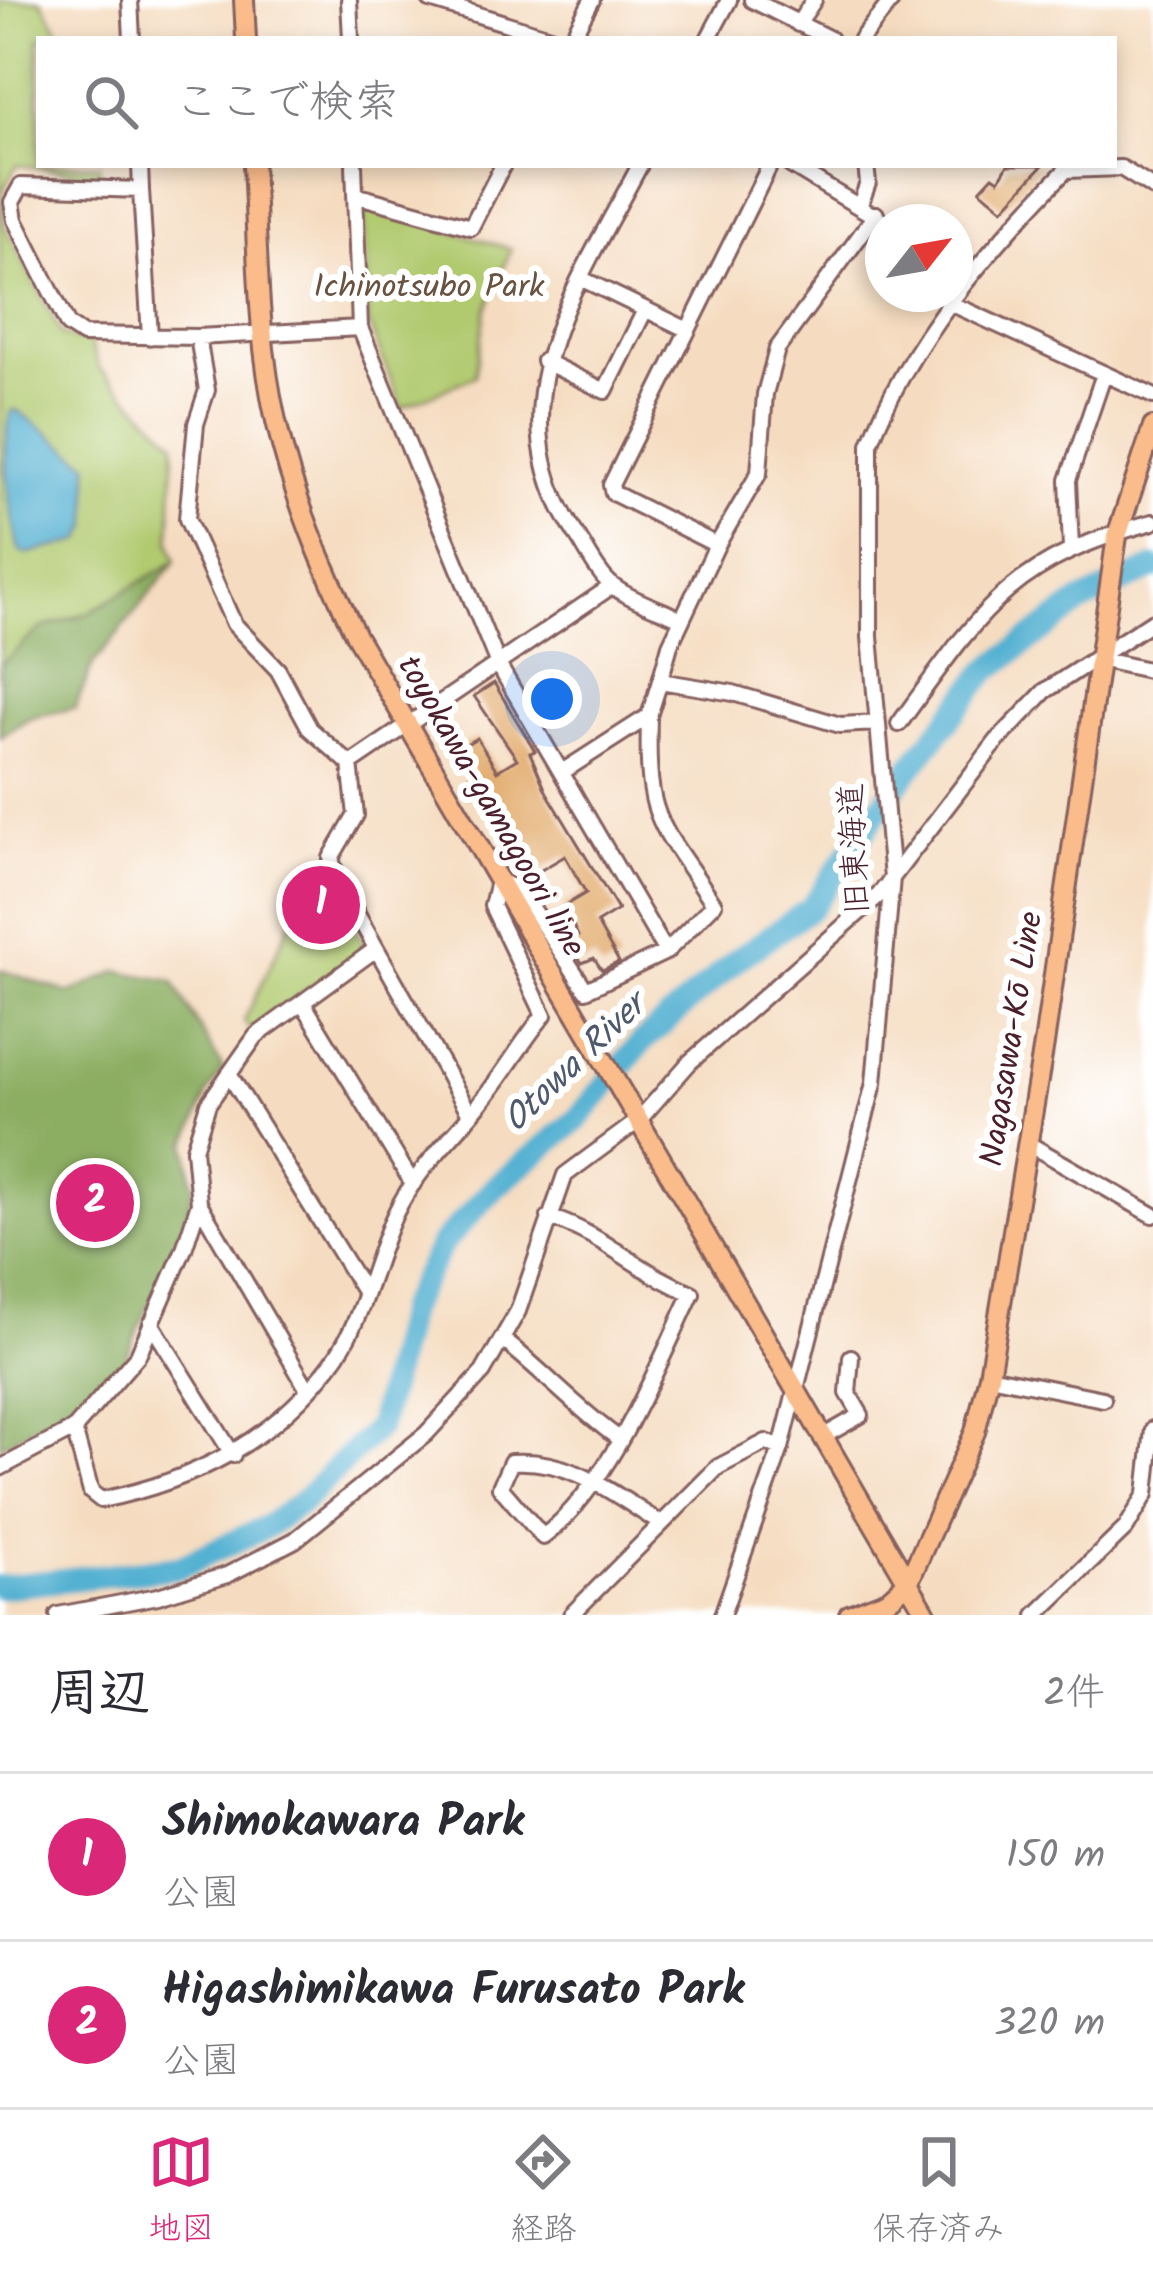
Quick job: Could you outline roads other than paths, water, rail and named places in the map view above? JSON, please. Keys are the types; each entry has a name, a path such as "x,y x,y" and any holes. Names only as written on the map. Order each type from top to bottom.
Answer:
{"main road":[{"path":"244,0 246,36"},
{"name":"toyokawa-gamagoori line","path":"253,168 263,333 276,419 309,530 356,636 926,1615"},
{"name":"Nagasawa-Kō Line","path":"909,1581 975,1432 989,1376 1118,533 1153,427"},
{"path":"849,1615 888,1600 909,1581"}],"street":[{"path":"130,0 132,36"},
{"path":"349,0 351,36"},
{"path":"430,0 546,36"},
{"path":"573,36 592,0"},
{"path":"710,36 729,0"},
{"path":"752,0 824,36"},
{"path":"798,24 814,0"},
{"path":"863,36 892,0"},
{"path":"140,168 150,337"},
{"path":"354,168 360,328 498,664 666,952"},
{"path":"355,195 471,227 501,168"},
{"path":"638,168 580,278 544,361 546,471 566,518 612,586 681,619"},
{"path":"717,544 613,493 611,485 768,168"},
{"path":"795,168 865,208"},
{"path":"860,205 868,184 866,168"},
{"name":"旧東海道","path":"973,274 1066,170 1121,168 1153,188"},
{"path":"141,190 21,186 12,202 15,220 68,325 83,335 198,337 360,328"},
{"path":"74,1429 91,1492 100,1500 182,1478 233,1455 262,1435 333,1362 430,1154 470,1114 544,1015 492,906 498,881 521,891 586,990 666,952 714,904 659,826 647,781 649,716 681,619 759,473 765,394 777,349 865,237"},
{"path":"580,278 686,329"},
{"path":"973,305 1153,396"},
{"path":"544,361 604,392 645,310"},
{"name":"旧東海道","path":"722,1615 782,1448 874,1083 891,872 870,637 870,444 880,417 944,312"},
{"path":"198,337 207,390 196,424 187,519 234,625 278,670 310,729 350,764 356,815 331,858 376,949 470,1114"},
{"path":"1071,548 1068,480 1104,374"},
{"path":"899,724 969,626 1030,572 1071,548 1153,522"},
{"path":"350,764 612,586"},
{"path":"58,1615 158,1596 226,1575 295,1540 426,1435 483,1372 518,1311 565,1175 635,1117 891,872 997,741 1045,692 1099,652 1153,621"},
{"path":"1099,652 1153,671"},
{"path":"660,681 733,693 840,725 878,723"},
{"path":"562,772 649,716"},
{"path":"308,1388 199,1203 194,1149 208,1104 256,1036 376,949"},
{"path":"303,1003 413,1184"},
{"path":"229,1074 365,1293"},
{"path":"1028,1144 1153,1215"},
{"path":"0,1468 74,1429 128,1368 199,1203"},
{"path":"549,1217 588,1229 650,1277 692,1293 618,1438 592,1480 543,1537 500,1486 511,1462 537,1460 576,1469 592,1480 660,1523"},
{"path":"151,1323 233,1455"},
{"path":"502,1340 552,1379 574,1406 618,1438"},
{"path":"824,1436 861,1415 848,1393 851,1358"},
{"path":"989,1376 1103,1399"},
{"path":"1036,1615 1126,1528 1146,1494 1153,1429"},
{"path":"571,1615 718,1467 766,1442 782,1448"}],"water":[{"path":"17,410 89,464 89,526 81,541 25,554 19,550 6,463 11,411"}],"waterway":[{"name":"Otowa River","path":"0,1587 179,1567 268,1526 303,1501 379,1426 408,1308 442,1244 494,1188 578,1119 641,1043 735,961 811,908 889,795 987,671 1081,602 1153,568"}],"place":[{"name":"Shimokawara Park","path":"321,905"},
{"name":"Higashimikawa Furusato Park","path":"95,1203"}],"park label":[{"name":"Ichinotsubo Park","path":"429,288"}]}
